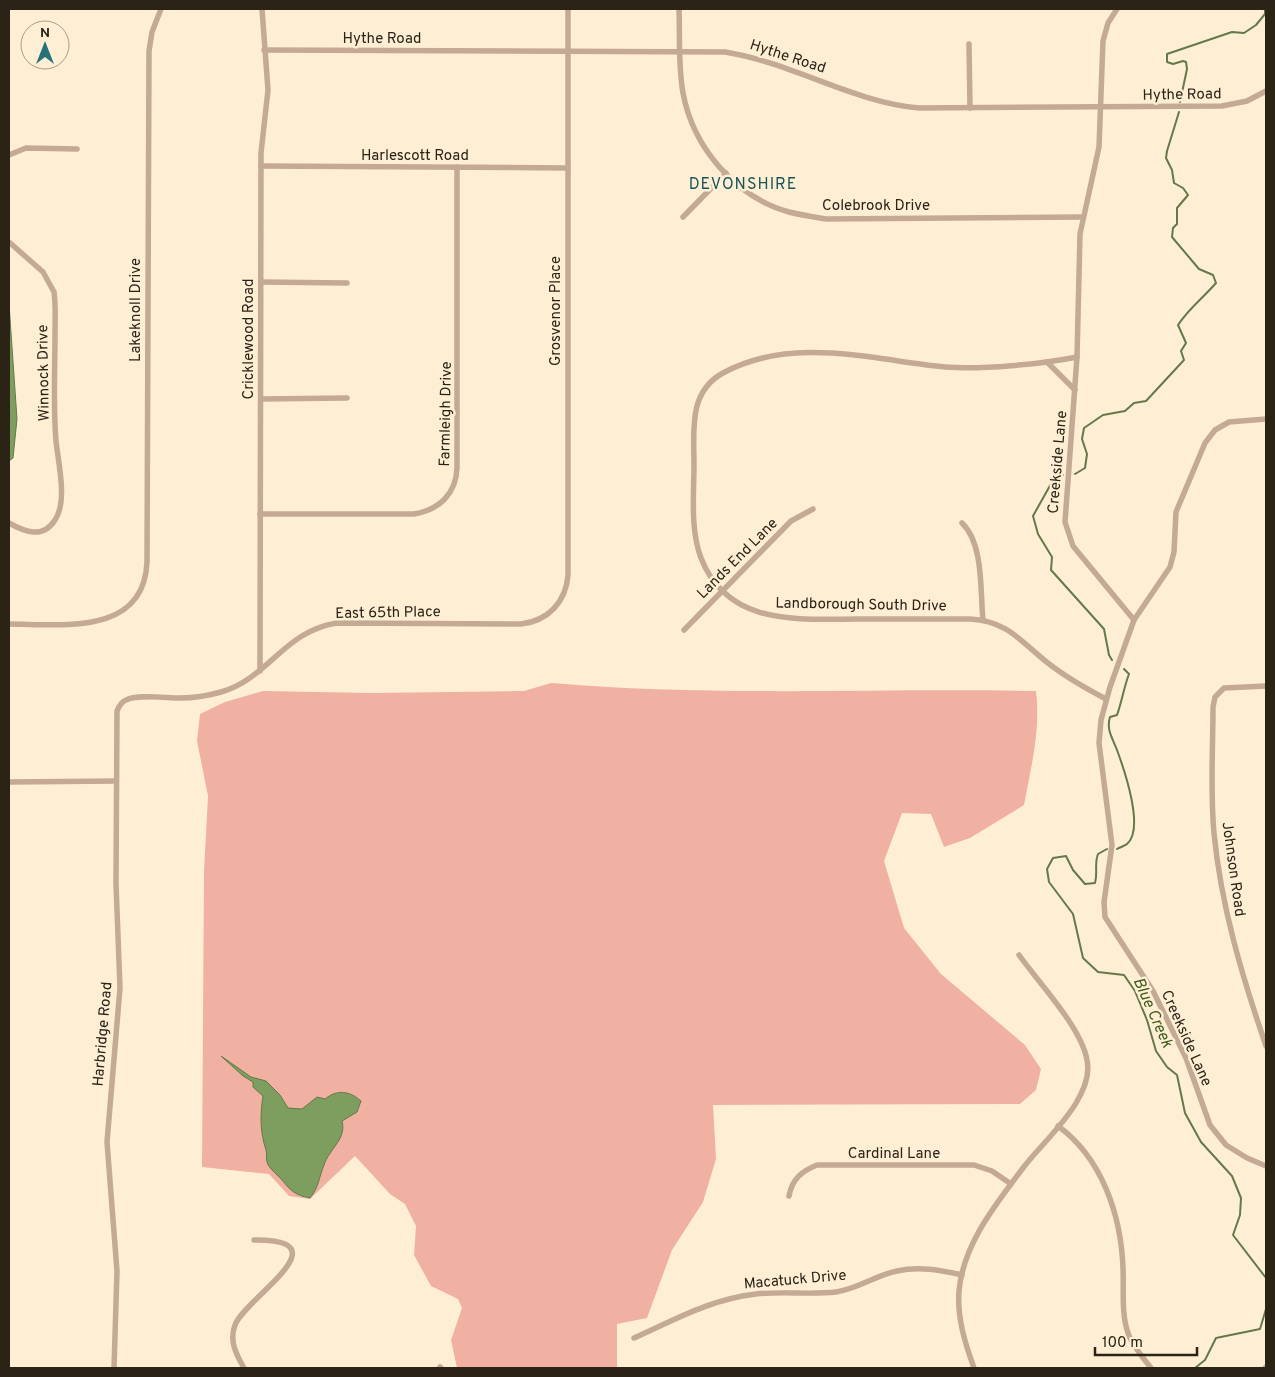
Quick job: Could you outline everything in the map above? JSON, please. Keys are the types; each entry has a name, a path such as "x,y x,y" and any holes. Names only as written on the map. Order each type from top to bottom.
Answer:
{"street":[{"name":"Lakeknoll Drive","path":"9,624 89,623 108,619 126,608 140,591 147,566 149,51 152,32 161,9"},
{"name":"Cricklewood Road","path":"260,671 262,166 268,90 262,9"},
{"name":"Grosvenor Place","path":"554,609 564,594 568,575 568,9"},
{"name":"Colebrook Drive","path":"680,9 682,86 688,114 702,143 726,173 742,188 769,204 814,218 1082,217"},
{"name":"Creekside Lane","path":"1117,9 1108,23 1103,41 1098,154 1082,217 1079,247 1076,390 1065,515 1067,531 1077,551 1134,620 1106,699 1101,724 1099,749 1112,844 1104,906 1105,917 1153,991 1186,1058 1210,1125 1226,1145 1266,1166"},
{"path":"969,44 970,108"},
{"name":"Hythe Road","path":"264,50 725,52 756,57 886,103 918,108 1222,106 1247,102 1266,91"},
{"path":"9,156 26,148 77,149"},
{"name":"Harlescott Road","path":"262,166 568,168"},
{"name":"Farmleigh Drive","path":"260,514 414,514 435,508 452,489 457,468 458,168"},
{"path":"683,216 726,173"},
{"name":"Winnock Drive","path":"9,242 45,274 54,295 56,440 61,473 59,511 55,520 48,528 35,532 22,530 9,523"},
{"path":"261,282 347,283"},
{"name":"Landborough South Drive","path":"1077,357 1047,362 962,368 850,353 812,352 774,356 747,364 718,376 708,385 699,398 694,417 697,547 707,570 722,590 751,609 779,618 983,620 1016,634 1054,668 1106,699"},
{"path":"1047,362 1076,390"},
{"path":"260,399 347,398"},
{"path":"1134,620 1170,567 1174,552 1176,512 1208,438 1215,430 1229,422 1266,419"},
{"name":"Lands End Lane","path":"684,630 791,521 813,509"},
{"path":"962,523 970,533 976,548 983,620"},
{"name":"East 65th Place","path":"121,703 132,698 181,698 207,695 232,689 260,671 301,635 323,626 337,623 521,624 534,622 554,609"},
{"name":"Johnson Road","path":"1266,686 1234,686 1219,691 1212,707 1216,845 1228,923 1246,988 1266,1046"},
{"name":"Harbridge Road","path":"114,1368 117,1271 107,1142 120,982 116,884 116,715 121,703"},
{"path":"9,782 116,781"},
{"path":"974,1368 960,1323 959,1297 962,1274 976,1237 1012,1184 1058,1126 1081,1093 1087,1073 1087,1059 1072,1026 1019,956"},
{"path":"1058,1126 1087,1153 1108,1196 1122,1250 1127,1329 1135,1347 1151,1368"},
{"name":"Cardinal Lane","path":"789,1196 798,1176 805,1170 824,1165 974,1165 992,1171 1012,1184"},
{"path":"244,1368 234,1346 236,1323 242,1312 287,1268 292,1257 289,1247 282,1242 254,1240"},
{"name":"Macatuck Drive","path":"634,1338 693,1310 736,1297 768,1293 836,1292 856,1287 897,1271 912,1268 962,1274"}],"shaded area":[{"path":"9,304 17,419 13,458 9,461"},
{"path":"551,683 672,690 732,691 1036,691 1036,734 1024,805 970,838 944,847 931,814 902,813 884,861 904,928 941,974 1025,1045 1041,1069 1036,1090 1020,1104 713,1105 716,1159 703,1202 672,1250 647,1318 617,1324 617,1368 457,1368 451,1340 462,1308 458,1299 431,1286 414,1255 416,1226 405,1204 390,1194 355,1156 310,1199 289,1196 269,1174 202,1167 204,871 208,796 197,741 200,714 225,702 263,691 371,693 524,691"},
{"path":"221,1056 251,1077 266,1081 280,1095 288,1108 302,1109 317,1097 325,1099 343,1092 361,1101 357,1112 342,1121 343,1127 340,1139 326,1159 317,1186 310,1198 294,1192 269,1167 262,1130 263,1096 253,1087 253,1082 243,1076"}],"waterway":[{"name":"Blue Creek","path":"1180,102 1187,69 1186,62 1173,64 1167,62 1167,54 1232,32 1244,33 1256,25 1265,14 1265,9"},
{"name":"Blue Creek","path":"1075,474 1085,468 1087,454 1082,439 1084,428 1103,415 1125,411 1134,403 1146,401 1184,360 1181,351 1186,343 1178,325 1191,308 1216,283 1213,275 1199,269 1172,237 1173,228 1177,224 1177,208 1188,195 1183,188 1174,183 1172,170 1166,158 1179,112"},
{"name":"Blue Creek","path":"1063,475 1052,482 1033,516 1038,534 1052,557 1051,570 1104,629 1109,655 1112,660"},
{"name":"Blue Creek","path":"1117,849 1127,844 1132,836 1134,826 1134,813 1128,784 1110,734 1109,726 1110,717 1117,715 1129,674 1124,669"},
{"name":"Blue Creek","path":"1107,849 1098,854 1095,883 1085,884 1073,870 1066,856 1053,858 1047,869 1049,882 1073,914 1083,958 1098,972 1124,975 1135,991 1147,1020 1156,1051 1167,1067 1177,1075 1185,1113 1201,1142 1232,1176 1241,1198 1240,1215 1233,1235 1266,1278"},
{"name":"Blue Creek","path":"1195,1368 1205,1360 1216,1338 1260,1329 1266,1309"}],"district":[{"name":"DEVONSHIRE","path":"743,183"}]}
